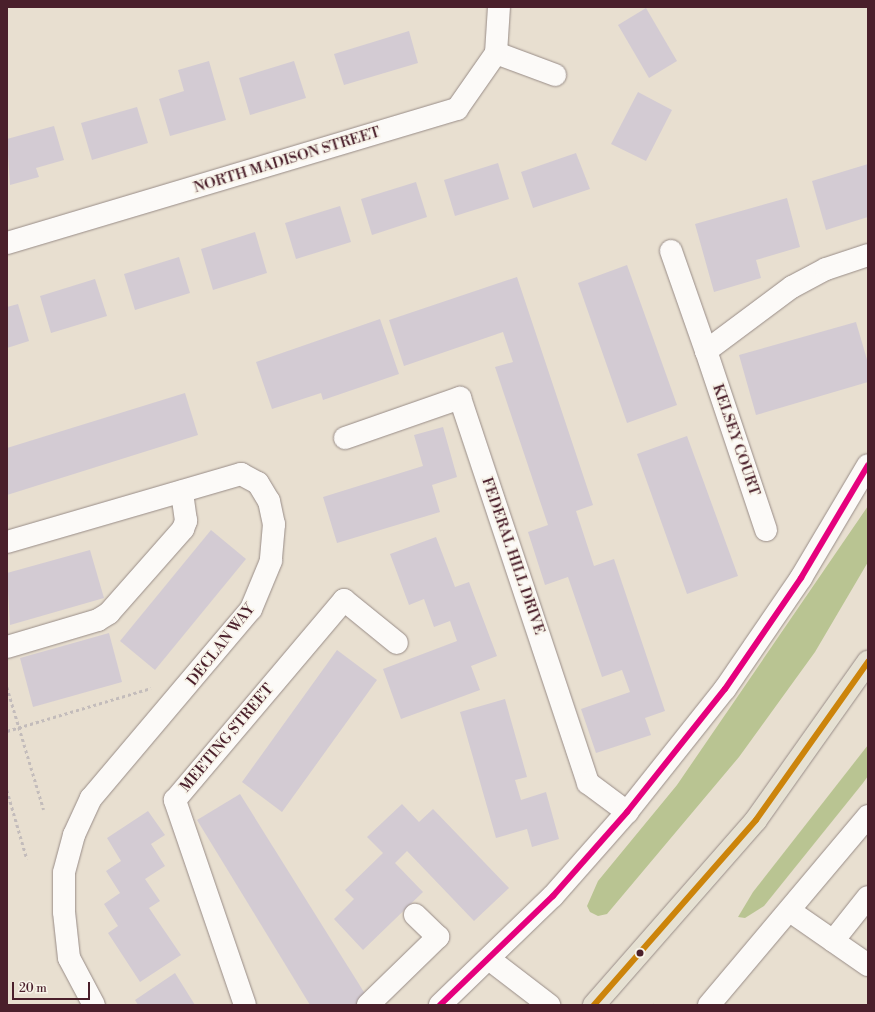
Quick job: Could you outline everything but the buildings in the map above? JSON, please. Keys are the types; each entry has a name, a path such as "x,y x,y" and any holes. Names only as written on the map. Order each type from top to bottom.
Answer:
{"highway":[{"path":"594,1005 756,820 868,662"}],"street":[{"path":"499,7 496,53 555,75"},
{"name":"NORTH MADISON STREET","path":"7,244 457,109 496,53"},
{"name":"KELSEY COURT","path":"671,251 766,530"},
{"path":"706,351 792,287 826,269 868,255"},
{"name":"FEDERAL HILL DRIVE","path":"345,438 460,398 588,782 627,812"},
{"path":"440,1005 553,896 627,812 725,689 784,604 868,464"},
{"name":"DECLAN WAY","path":"7,542 241,474 258,483 269,501 274,524 271,561 251,609 91,798 74,835 64,873 64,912 69,958 94,1005"},
{"path":"7,647 98,620 109,613 183,529 186,521 182,492"},
{"name":"MEETING STREET","path":"245,1005 175,800 344,600 398,643"},
{"path":"709,1005 790,911 861,839 868,816"},
{"path":"833,941 868,897"},
{"path":"790,911 868,965"},
{"path":"368,1005 438,937 415,915"},
{"path":"489,959 548,1005"}],"path":[{"path":"7,731 159,686"},
{"path":"7,687 44,810"},
{"path":"7,790 27,858"}],"green space":[{"path":"868,506 868,562 815,652 739,757 607,914 598,916 590,912 587,906 598,881 677,785"},
{"path":"868,745 868,776 863,783 764,906 745,918 738,917 753,892"}],"transit line":[{"path":"440,1005 553,896 627,812 725,689 801,578 868,465"},
{"path":"594,1005 756,820 868,662"}]}
